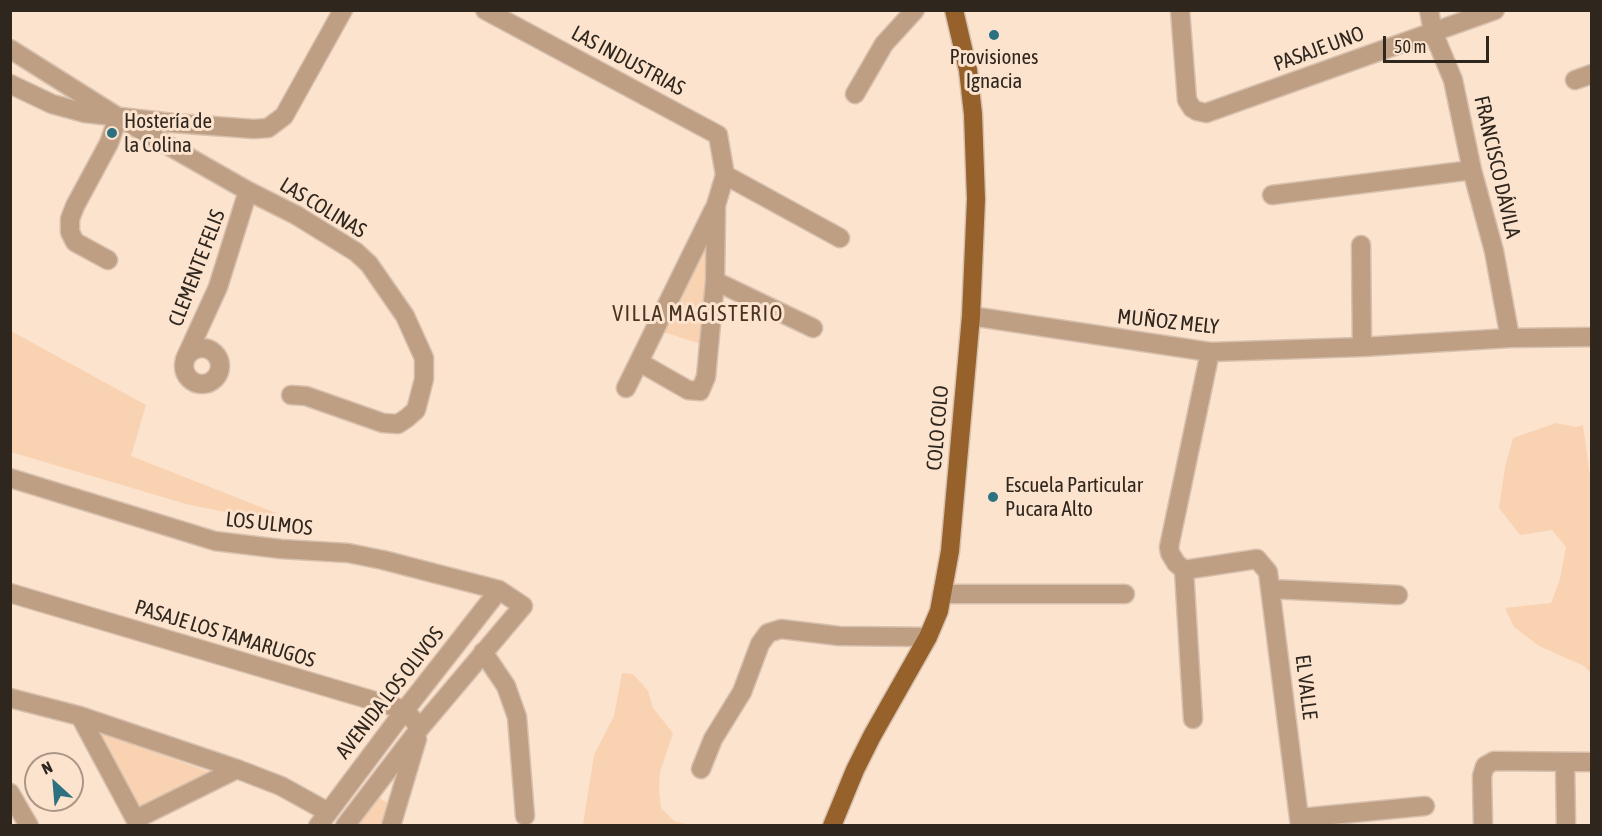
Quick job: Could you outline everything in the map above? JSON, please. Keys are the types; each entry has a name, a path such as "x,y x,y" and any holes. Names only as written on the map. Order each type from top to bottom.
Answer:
{"main road":[{"name":"COLO COLO","path":"832,825 872,736 928,637 939,611 950,551 971,316 976,199 973,114 968,70 955,11"}],"street":[{"name":"LAS COLINAS","path":"118,117 254,129 274,125 288,111 343,10"},
{"name":"LAS INDUSTRIAS","path":"485,10 718,135 724,175"},
{"path":"855,94 884,44 915,10"},
{"name":"PASAJE UNO","path":"1180,10 1187,100 1192,108 1206,113 1495,10"},
{"name":"FRANCISCO DÁVILA","path":"1429,10 1433,32 1453,80 1472,170 1494,251 1510,338"},
{"name":"LAS COLINAS","path":"10,50 118,117 296,215 356,252 384,284 405,316 424,358 424,379 418,403 411,414 398,424 383,423 306,396 291,395"},
{"path":"10,84 36,97 69,109 118,117 109,143 70,219 70,232 75,242 108,260"},
{"path":"1272,195 1472,170"},
{"path":"626,388 716,205 724,175 840,238"},
{"name":"CLEMENTE FELIS","path":"185,359 218,287 249,191"},
{"path":"639,362 688,390 700,390 706,377 715,281 716,205"},
{"path":"1361,245 1362,347"},
{"path":"715,281 813,328"},
{"name":"MUÑOZ MELY","path":"971,316 1210,352 1362,347 1510,338 1592,337"},
{"path":"1193,719 1184,570 1172,559 1168,547 1210,352"},
{"name":"LOS ULMOS","path":"10,478 215,541 281,549 348,553 500,590 523,606 483,652"},
{"name":"EL VALLE","path":"1184,570 1257,559 1268,572 1300,822"},
{"path":"1271,589 1398,595"},
{"name":"AVENIDA LOS OLIVOS","path":"323,819 500,590"},
{"name":"PASAJE LOS TAMARUGOS","path":"10,593 405,710"},
{"path":"942,594 1125,594"},
{"path":"701,769 713,739 742,692 760,644 768,633 781,629 839,636 928,637"},
{"path":"345,825 420,728 483,652 506,686 517,717 525,816"},
{"path":"10,698 80,717 237,768 281,786 323,819"},
{"path":"405,710 420,728"},
{"path":"80,717 138,822 237,768"},
{"path":"391,825 420,728"},
{"path":"1483,825 1482,776 1485,766 1494,761 1592,762"},
{"path":"1565,762 1566,825"},
{"path":"10,793 28,825"},
{"path":"1300,822 1425,806"}],"shaded area":[{"path":"708,239 705,299 701,344 660,331"},
{"path":"11,331 146,405 131,456 276,513 263,520 186,504 11,452"},
{"path":"1556,423 1576,427 1583,425 1592,491 1591,673 1584,666 1539,646 1514,627 1505,608 1551,603 1560,579 1566,547 1552,530 1520,535 1499,508 1505,467 1513,438"},
{"path":"622,673 633,674 648,691 653,708 673,733 660,772 661,808 674,821 689,825 583,825 594,755 614,716"},
{"path":"96,731 212,773 140,809"},
{"path":"378,797 391,805 385,825 358,826"}],"place":[{"name":"Provisiones Ignacia","path":"994,35"},
{"name":"Hostería de la Colina","path":"112,133"},
{"name":"Escuela Particular Pucara Alto","path":"993,497"}],"district":[{"name":"VILLA MAGISTERIO","path":"698,314"}]}
